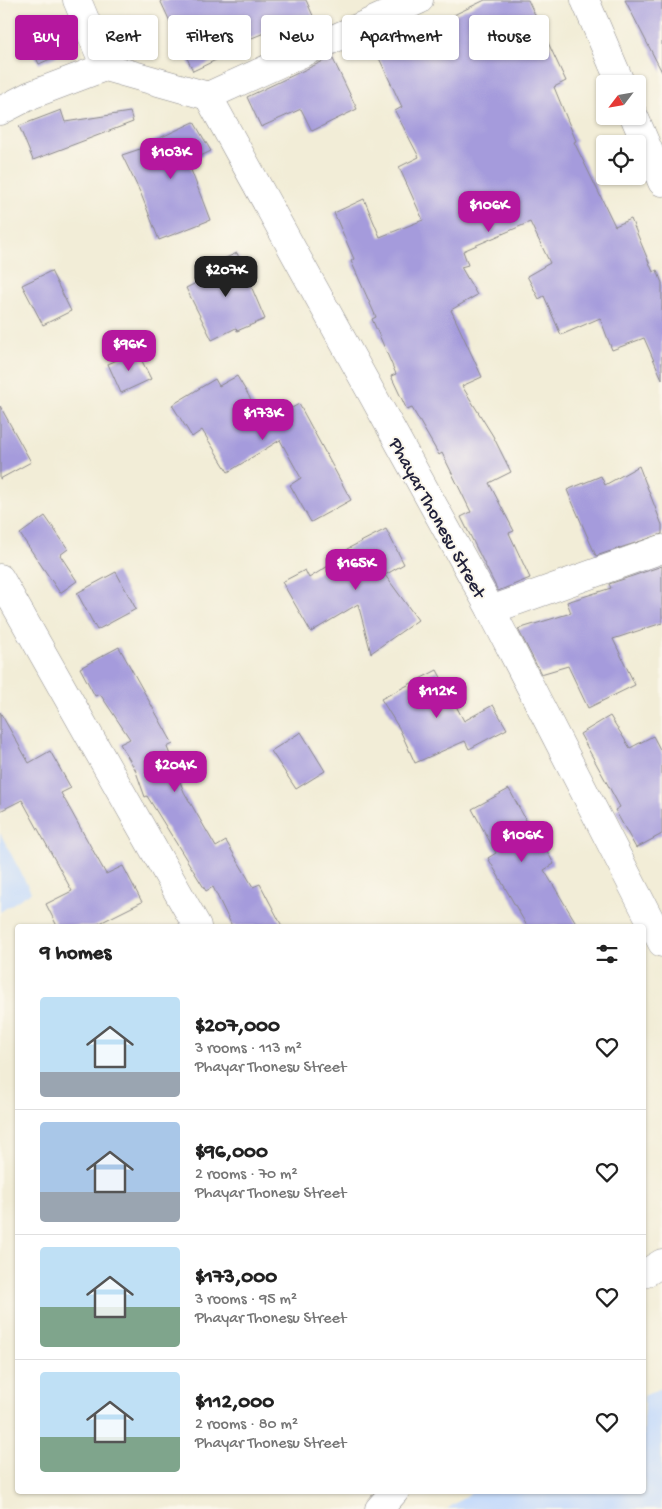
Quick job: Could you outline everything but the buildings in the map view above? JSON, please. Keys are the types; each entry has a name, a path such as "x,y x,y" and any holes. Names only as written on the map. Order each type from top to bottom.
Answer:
{"street":[{"path":"77,0 105,67"},
{"path":"0,111 31,95 105,67 208,96 418,0"},
{"path":"585,0 617,75"},
{"name":"Phayar Thonesu Street","path":"208,96 491,610 662,943"},
{"path":"638,125 662,182"},
{"path":"491,610 662,549"},
{"path":"0,578 196,924"},
{"path":"646,1273 662,1263"},
{"path":"379,1509 392,1494"}],"shaded area":[{"path":"0,833 31,892 0,912"},
{"path":"661,1388 662,1509 447,1509 470,1494 646,1494 646,1395"}]}
